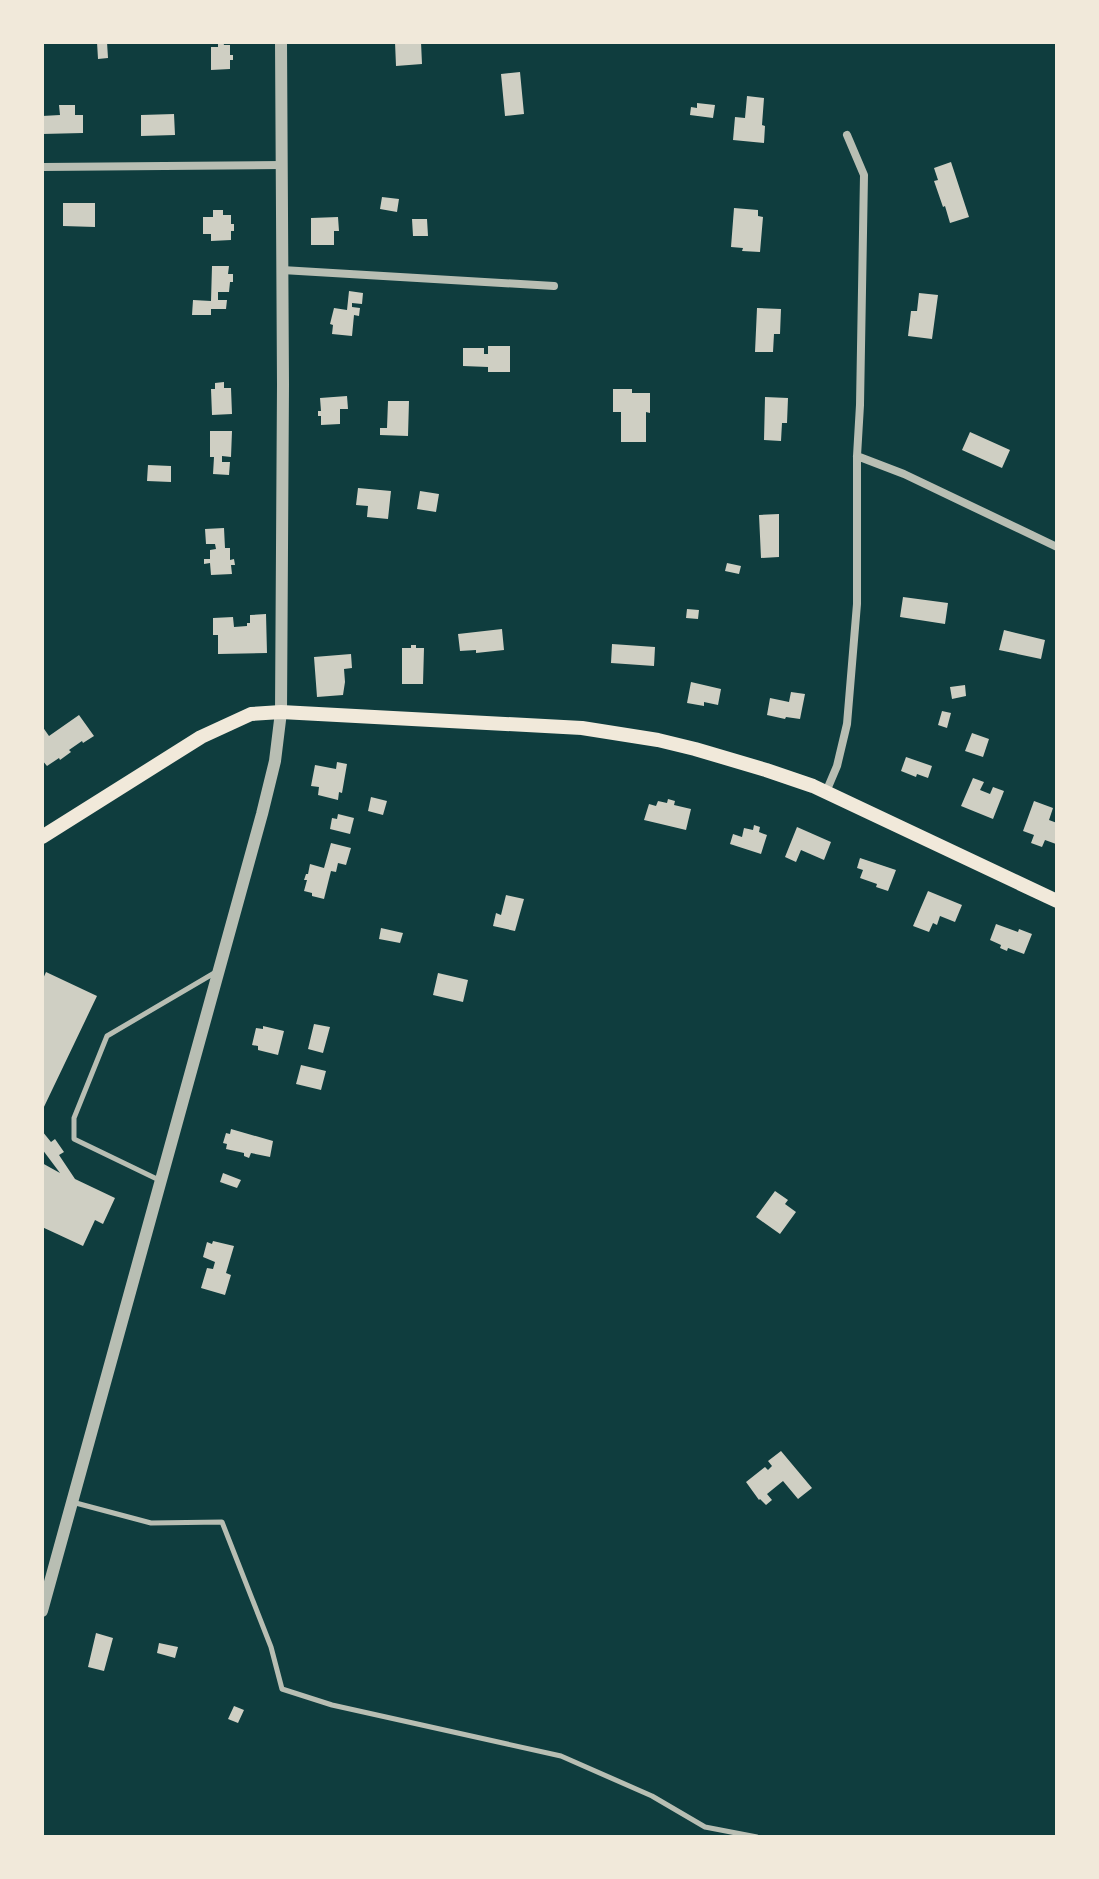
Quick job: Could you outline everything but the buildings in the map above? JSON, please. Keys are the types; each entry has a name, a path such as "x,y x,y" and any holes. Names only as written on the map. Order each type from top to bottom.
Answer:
{"main road":[{"path":"42,837 201,737 251,714 281,712 582,728 705,751 797,780 1057,901"}],"street":[{"path":"42,1611 275,761 281,712 281,42"},
{"path":"826,792 837,766 847,724 857,604 857,456 861,393 864,175 847,135"},
{"path":"42,167 282,165"},
{"path":"282,270 554,286"},
{"path":"857,456 904,474 1057,547"}],"lane":[{"path":"162,1181 74,1139 74,1118 107,1036 220,969"},
{"path":"72,1502 151,1523 222,1522 271,1647 282,1689 332,1705 561,1756 652,1796 705,1827 757,1837"}]}
